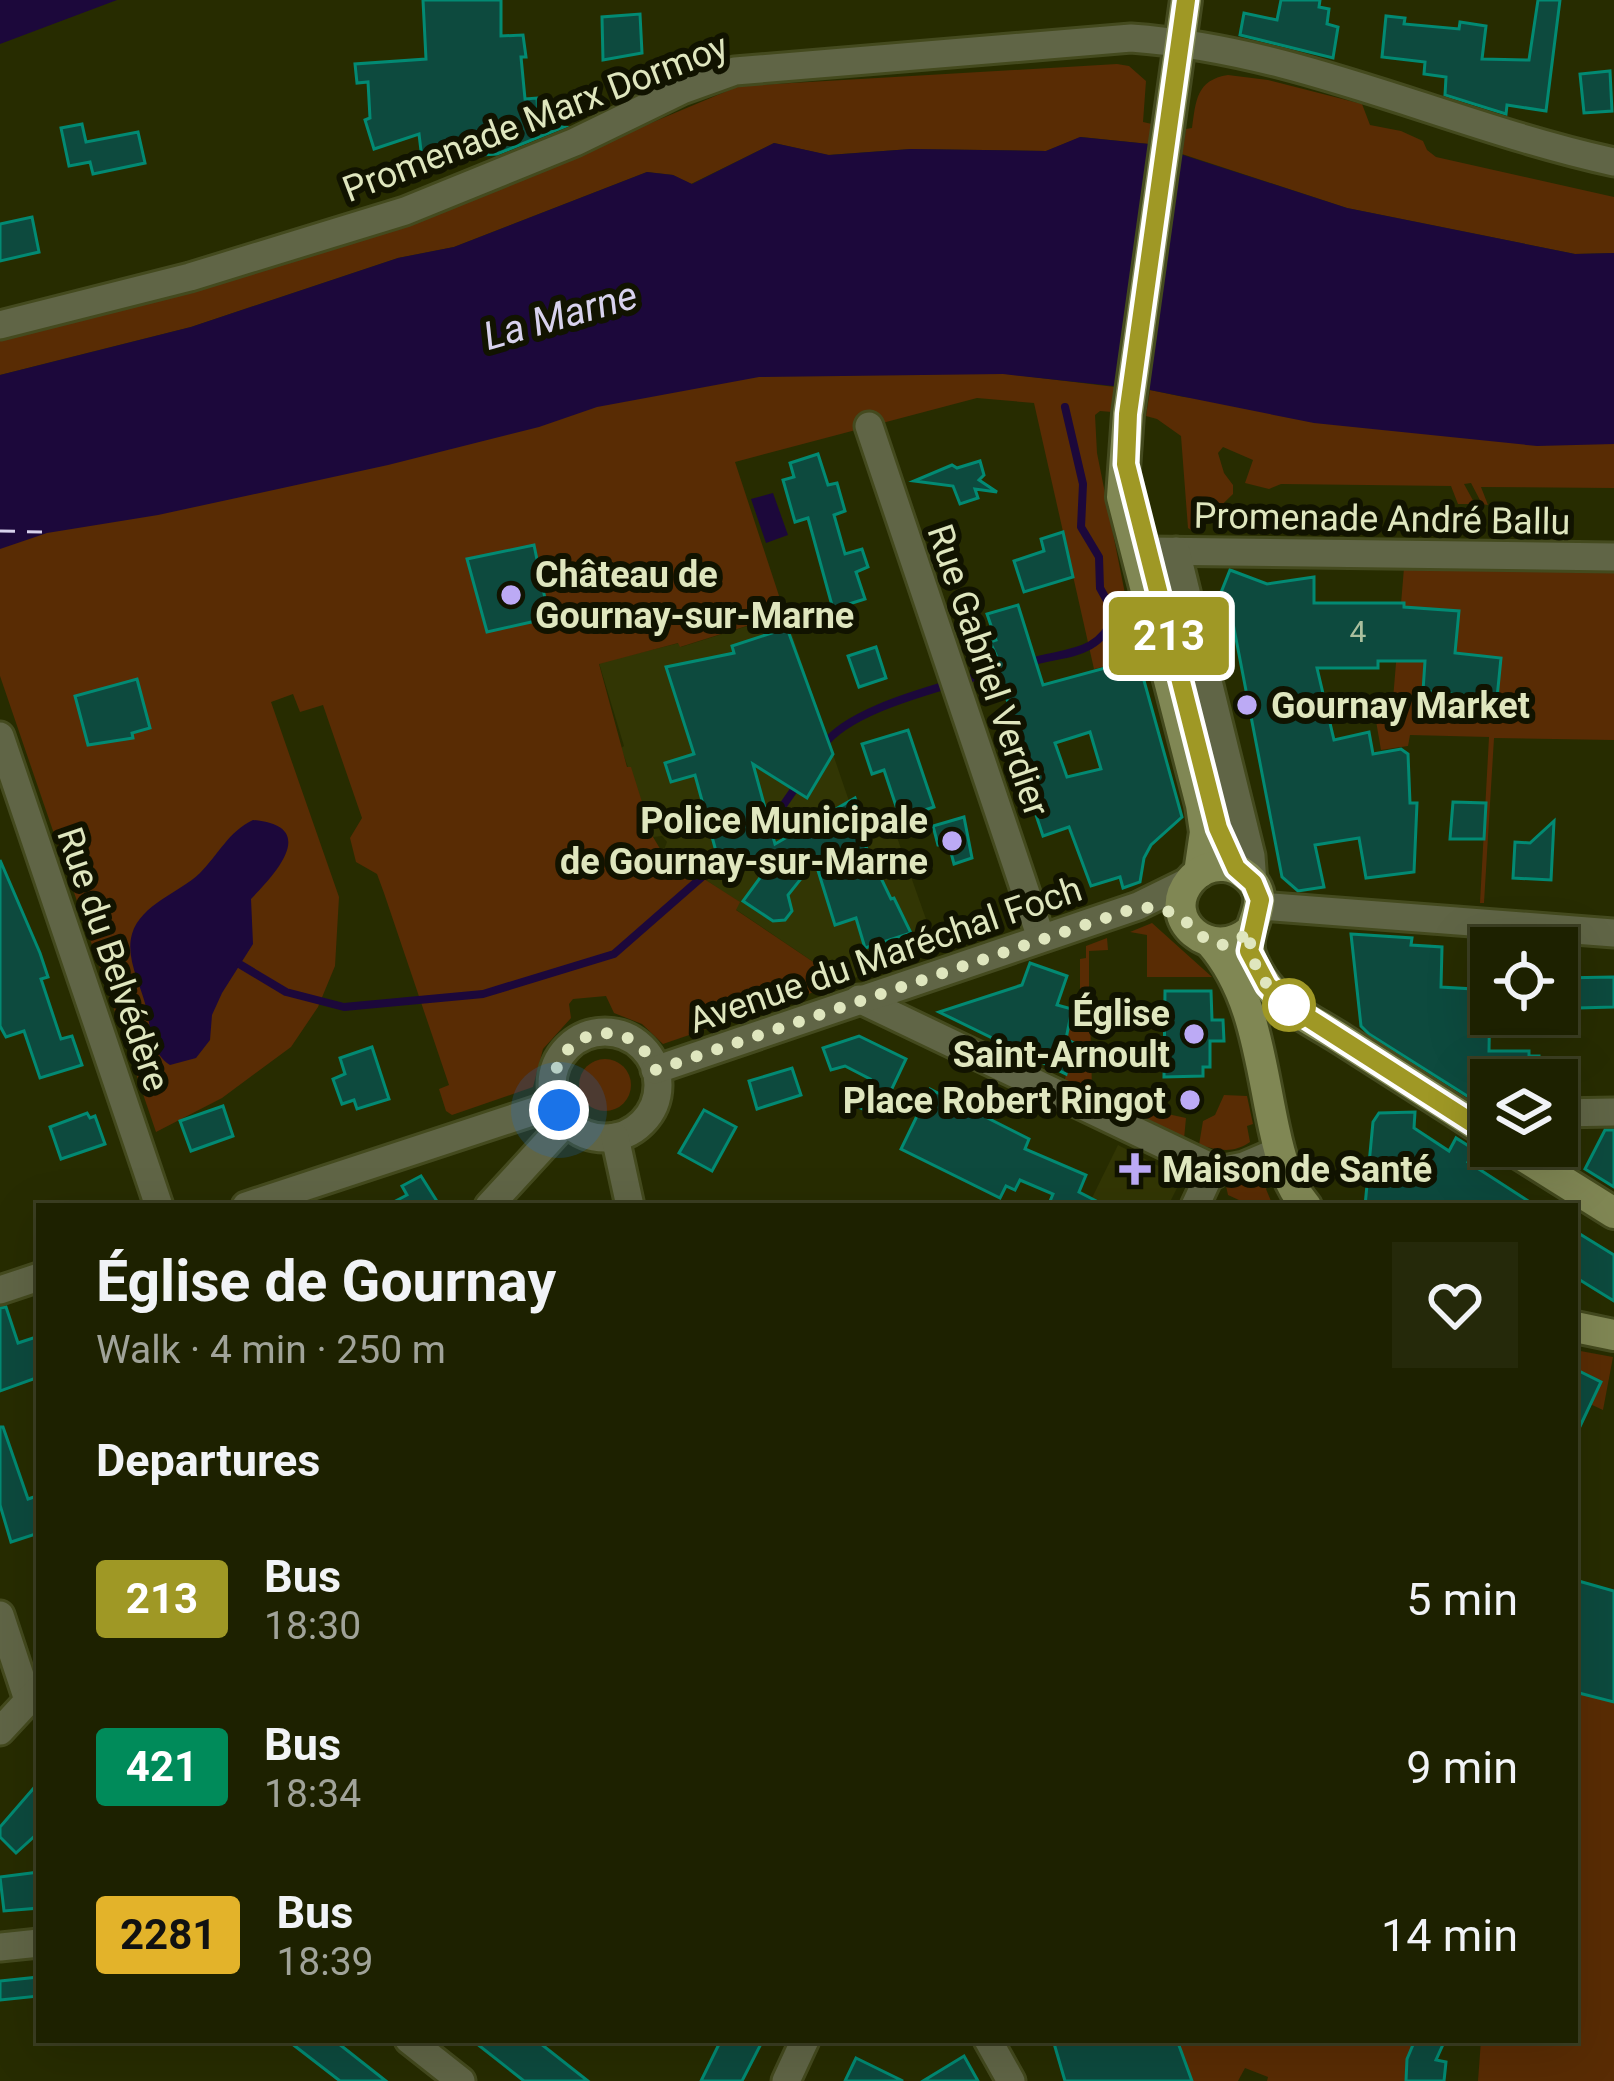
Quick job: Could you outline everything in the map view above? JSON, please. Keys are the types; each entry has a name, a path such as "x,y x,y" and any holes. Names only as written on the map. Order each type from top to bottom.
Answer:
{"main road":[{"path":"1183,2 1128,414 1122,497 1201,805 1205,832 1195,876 1182,899 1185,921 1191,931 1210,942 1243,991 1279,1151 1304,1203"},
{"path":"1126,464 1162,550 1214,815 1250,897 1249,951 1267,985 1282,1001 1470,1122"},
{"path":"1195,876 1210,867 1250,897"},
{"path":"1210,942 1232,942 1250,897"},
{"path":"1541,1167 1614,1213"},
{"path":"1578,1329 1614,1335"}],"street":[{"name":"Promenade Marx Dormoy","path":"0,326 190,277 405,212 735,71 1132,38 1180,41 1372,87 1506,135 1614,161"},
{"name":"Rue Gabriel Verdier","path":"869,426 1041,938"},
{"name":"Promenade André Ballu","path":"1162,550 1614,557"},
{"name":"Rue du Belvédère","path":"0,736 158,1203"},
{"name":"Avenue du Maréchal Foch","path":"656,1070 1138,907 1195,876"},
{"path":"1250,897 1614,933"},
{"name":"Avenue du Maréchal Foch","path":"1138,907 1163,910 1185,921"},
{"path":"859,999 1219,1171"},
{"path":"587,1036 625,1036 642,1047 656,1070 658,1091 650,1112 636,1128 615,1137 593,1136 561,1113 553,1078 559,1060 587,1036"},
{"path":"1578,1113 1614,1112"},
{"path":"256,1203 561,1113"},
{"path":"491,1203 561,1113"},
{"path":"615,1137 629,1203"},
{"path":"1196,1203 1208,1178 1219,1171 1279,1151"},
{"path":"0,1290 36,1278"},
{"path":"0,1616 34,1695 0,1730"},
{"path":"0,1947 36,1943"},
{"path":"413,2043 460,2081"},
{"path":"786,2081 804,2043"},
{"path":"990,2043 1011,2081"}],"shaded area":[{"path":"1129,66 1146,81 1143,122 1152,124 1149,144 1081,137 1046,151 911,149 828,155 774,143 691,184 673,175 647,172 454,247 398,258 191,327 0,375 0,337 427,217 739,86"},
{"path":"1228,75 1362,104 1370,125 1423,141 1436,157 1614,197 1614,253 1575,254 1347,208 1182,154 1200,93 1209,82"},
{"path":"757,344 1115,387 1112,412 1095,415 1097,453 1138,659 1094,669 1034,403 977,398 735,462 785,614 680,647 678,643 599,664 627,767 631,767 662,852 740,902 736,910 843,982 663,1044 642,1024 614,1013 606,996 573,999 571,1018 543,1049 533,1087 452,1115 439,1089 449,1085 377,874 356,862 350,838 362,818 323,705 300,712 293,694 271,702 339,897 335,966 318,1007 291,1047 222,1098 156,1132 0,676 0,527"},
{"path":"1150,390 1184,397 1614,425 1614,488 1481,487 1488,505 1482,504 1471,483 1464,484 1475,504 1458,504 1451,486 1281,484 1269,489 1245,483 1253,460 1223,447 1218,453 1233,494 1194,532 1188,528 1181,436 1146,416"},
{"path":"1404,568 1614,571 1614,740 1494,738 1484,903 1480,903 1489,737 1410,735 1408,746 1381,750 1375,715 1392,711"},
{"path":"785,614 861,836 893,826 937,950 843,982 735,909 739,902 663,852 667,842 662,836 653,837 621,748 599,663 679,643 681,647"},
{"path":"1152,923 1212,977 1147,977 1147,935 1130,932"},
{"path":"1107,938 1108,950 1089,951 1089,1012 1104,1015 1090,1018 1092,1088 1118,1092 1113,1107 1064,1083 1074,1043 1057,1035 1027,1002 1080,1023 1080,959 1086,958 1086,946"},
{"path":"605,1059 623,1067 631,1085 623,1103 605,1111 587,1103 579,1085 587,1067"},
{"path":"1125,1091 1161,1091 1163,1113 1186,1118 1184,1139 1117,1110"},
{"path":"1224,1095 1247,1096 1253,1124 1247,1126 1250,1142 1231,1150 1199,1145 1203,1121 1215,1115"},
{"name":"Maison de Santé","path":"1118,1145 1182,1178 1170,1203 1089,1203"},
{"path":"1267,1171 1275,1174 1266,1189 1272,1203 1245,1203 1228,1195 1226,1186"},
{"path":"1578,1351 1613,1357 1603,1410 1590,1404 1600,1381 1578,1370"},
{"path":"1578,1581 1614,1591 1614,2081 1478,2081 1481,2043 1578,2043"},
{"path":"1155,2043 1414,2043 1406,2081 1267,2081 1268,2077 1245,2068 1238,2081 1192,2081 1180,2048 1168,2051"}],"water":[{"path":"0,0 117,0 0,44"},
{"name":"La Marne","path":"1080,137 1149,144 1347,208 1575,254 1614,253 1614,444 1537,446 1314,423 1150,390 1003,374 759,377 597,407 539,427 388,465 158,515 47,533 0,549 0,375 191,327 398,258 454,247 647,172 673,175 692,184 774,143 829,155 911,149 1046,151"},
{"path":"773,493 788,535 766,543 751,499"},
{"path":"253,820 285,832 286,853 251,899 253,944 212,1015 210,1040 196,1058 170,1065 153,1040 132,962 132,934 143,915 200,873 230,837"}],"building":[{"path":"423,0 501,0 501,36 523,35 525,99 537,98 538,117 545,124 564,127 497,154 422,159 419,134 374,149 365,120 370,118 368,82 357,83 355,64 426,59"},
{"path":"1281,0 1320,0 1319,7 1329,9 1327,24 1338,27 1333,58 1240,35 1244,13 1277,20"},
{"path":"1538,0 1560,0 1546,111 1507,105 1506,114 1445,95 1446,77 1424,74 1425,62 1382,57 1386,16 1405,18 1404,24 1459,29 1460,22 1486,26 1482,59 1529,60"},
{"path":"640,14 642,53 603,60 602,17"},
{"path":"1610,71 1612,111 1584,113 1580,74"},
{"path":"82,124 86,142 138,132 145,163 93,174 90,162 69,166 61,128"},
{"path":"32,217 39,252 0,261 0,224"},
{"path":"818,454 828,485 837,483 845,511 834,515 845,554 862,549 868,567 856,572 865,599 833,609 808,518 795,522 783,480 794,477 790,463"},
{"path":"980,461 984,475 979,480 997,492 975,489 978,498 960,504 953,486 914,481 952,465 957,468"},
{"path":"1063,532 1073,577 1024,592 1014,561 1044,551 1041,539"},
{"name":"Château de Gournay-sur-Marne","path":"534,545 549,618 487,632 467,559"},
{"path":"1230,570 1267,584 1314,577 1314,603 1404,603 1404,607 1459,611 1455,653 1501,658 1497,698 1423,691 1425,661 1378,661 1378,668 1317,668 1334,740 1369,732 1373,754 1401,749 1408,754 1410,803 1417,803 1414,872 1366,878 1359,838 1315,845 1324,887 1298,891 1282,877 1232,618 1223,620 1218,600"},
{"path":"1018,605 1043,685 1138,659 1182,817 1151,845 1140,882 1123,888 1120,877 1091,886 1069,827 1043,836 1031,800 1039,797 1020,737 1011,740 1001,711 1010,708 992,657 996,655 990,642 996,640 987,614","holes":["1090,732 1101,769 1067,777 1055,743"]},
{"path":"787,628 833,754 807,798 753,764 775,844 855,798 863,820 854,822 911,933 865,948 856,918 835,925 815,861 788,895 792,911 785,920 773,921 743,901 776,856 722,873 695,775 671,782 665,763 694,754 666,667 734,653 732,646"},
{"path":"876,647 886,678 859,687 848,656"},
{"path":"137,679 150,728 132,733 133,738 88,745 75,696"},
{"path":"908,730 934,807 900,818 884,770 872,774 862,744"},
{"path":"1453,802 1486,803 1484,839 1450,839"},
{"name":"Police Municipale de Gournay-sur-Marne","path":"964,817 972,858 954,864 949,845 938,845 933,826"},
{"path":"1554,821 1551,880 1513,878 1515,842 1530,843"},
{"path":"0,860 40,953 48,977 41,979 61,1039 72,1036 82,1065 40,1078 24,1031 6,1037 0,1026"},
{"path":"1351,934 1412,938 1411,945 1442,947 1441,987 1470,989 1470,1035 1489,1035 1489,1051 1529,1051 1529,1056 1539,1059 1470,1059 1470,1098 1361,1026"},
{"path":"1030,963 1067,976 1057,1005 1072,1009 1066,1039 1074,1043 1066,1074 939,1012 1022,985"},
{"path":"1614,977 1614,1007 1578,1008 1578,978"},
{"name":"Église Saint-Arnoult","path":"1165,991 1211,991 1212,1020 1223,1020 1224,1041 1210,1041 1210,1067 1203,1067 1203,1076 1164,1077"},
{"path":"859,1036 906,1059 879,1116 856,1106 870,1079 845,1066 831,1070 823,1048"},
{"path":"372,1047 389,1099 357,1109 354,1100 342,1104 333,1079 345,1074 340,1058"},
{"path":"792,1068 801,1095 757,1109 749,1081"},
{"path":"930,1089 1029,1139 1025,1149 1086,1175 1079,1192 1100,1203 1049,1203 1053,1194 1020,1180 1015,1190 1006,1186 1000,1198 901,1149"},
{"path":"223,1106 233,1136 191,1151 180,1121"},
{"path":"704,1110 736,1127 712,1171 679,1153"},
{"path":"1415,1112 1414,1128 1449,1151 1456,1138 1470,1147 1470,1167 1531,1203 1365,1203 1373,1122 1379,1113"},
{"path":"87,1113 90,1118 95,1116 105,1144 61,1159 50,1127"},
{"path":"1605,1130 1614,1130 1614,1187 1585,1169"},
{"path":"421,1176 438,1203 392,1203 407,1195 402,1186"},
{"path":"1578,1233 1614,1255 1614,1301 1578,1279"},
{"path":"6,1307 18,1343 36,1337 36,1378 0,1391 0,1308"},
{"path":"1578,1370 1601,1382 1578,1431"},
{"path":"3,1427 28,1499 34,1497 36,1534 11,1542 0,1505"},
{"path":"1578,1581 1614,1591 1614,1702 1578,1693"},
{"path":"36,1785 36,1835 16,1853 0,1837 0,1827"},
{"path":"36,1872 36,1908 4,1911 0,1877"},
{"path":"36,1977 36,1996 0,2000 0,1981"},
{"path":"291,2043 338,2043 386,2081 340,2081"},
{"path":"476,2043 540,2043 588,2081 524,2081"},
{"path":"720,2043 761,2043 742,2081 701,2081"},
{"path":"1054,2043 1178,2043 1192,2081 1065,2081"},
{"path":"1414,2043 1444,2043 1436,2060 1446,2062 1444,2081 1406,2081"},
{"path":"964,2056 978,2081 923,2081"},
{"path":"856,2058 903,2081 845,2081"}],"waterway":[{"path":"1030,662 1091,645 1115,615 1100,588 1099,557 1081,527 1083,484 1065,407"},
{"path":"961,681 1004,669"},
{"path":"823,746 862,716 947,685"},
{"path":"760,826 798,784"},
{"path":"241,965 286,992 344,1007 483,994 614,954 726,856"}],"ferry route":[{"path":"0,531 43,532"}],"bus line":[{"name":"213","path":"1186,0 1128,414 1126,464 1218,828 1236,868 1253,883 1260,900 1249,951 1267,985 1282,1001 1470,1122"}],"place":[{"name":"Château de Gournay-sur-Marne","path":"511,595"},
{"name":"Gournay Market","path":"1247,705"},
{"name":"Police Municipale de Gournay-sur-Marne","path":"952,841"},
{"name":"Église Saint-Arnoult","path":"1194,1034"},
{"name":"Place Robert Ringot","path":"1190,1100"},
{"name":"Maison de Santé","path":"1135,1169"}],"route":[{"path":"559,1110 553,1091 556,1066 566,1050 587,1036 625,1036 642,1047 656,1070 1138,907 1171,912 1210,942 1232,942 1250,931 1249,951 1261,976 1289,1005"}]}
